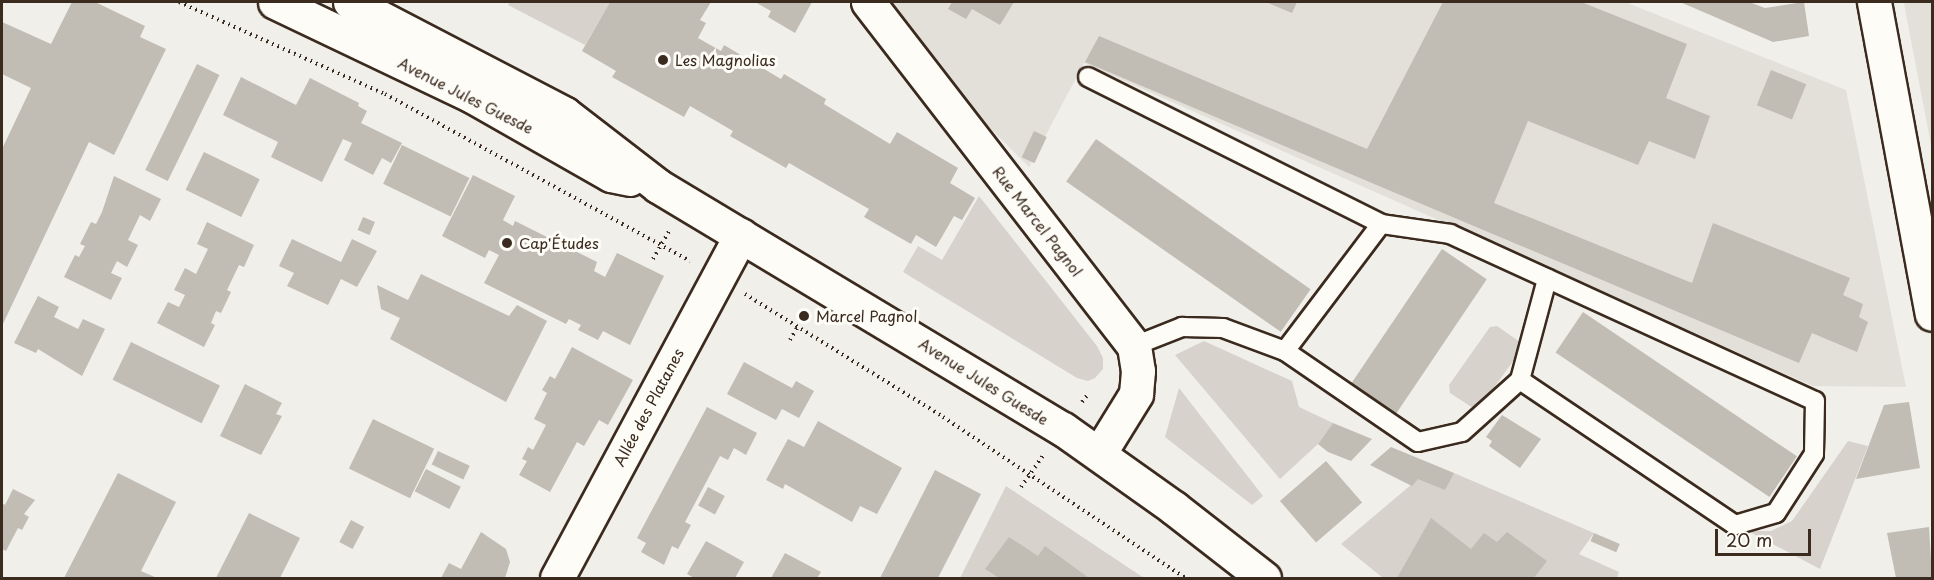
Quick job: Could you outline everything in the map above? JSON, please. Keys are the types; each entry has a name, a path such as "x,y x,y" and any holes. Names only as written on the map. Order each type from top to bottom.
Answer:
{"street":[{"name":"Avenue Jules Guesde","path":"275,2 472,96 611,175 658,186"},
{"name":"Avenue Jules Guesde","path":"350,2 565,114 658,186 980,377 1099,454 1264,579"},
{"name":"Rue Marcel Pagnol","path":"868,2 1134,346"},
{"path":"1874,2 1932,314"},
{"name":"Allée des Platanes","path":"557,579 741,235"},
{"path":"1099,454 1136,394 1138,371 1134,346"}],"lane":[{"path":"1088,78 1380,224 1450,234 1815,401 1814,454 1776,513 1735,525 1520,380"},
{"path":"1285,351 1380,224"},
{"path":"1134,346 1182,327 1223,328 1285,351 1418,442 1462,432 1520,380 1547,279"}],"path":[{"path":"653,259 674,223"},
{"path":"790,339 798,326"},
{"path":"1021,487 1043,456"}],"shaded area":[{"path":"510,2 610,2 585,45 508,5"},
{"path":"864,2 1625,2 1846,90 1906,387 1813,386 1084,63 1029,167"},
{"path":"1904,2 1932,2 1932,150 1905,9"},
{"path":"979,196 1097,346 1103,358 1103,369 1095,378 1088,381 1077,378 903,272 918,246 942,260"},
{"path":"1497,326 1520,342 1521,350 1480,407 1473,408 1450,393 1449,385 1490,327"},
{"path":"1204,341 1292,381 1299,407 1333,423 1318,444 1280,479 1175,355"},
{"path":"1179,388 1263,496 1252,505 1165,437"},
{"path":"1848,441 1868,446 1820,569 1748,531 1771,531 1792,521"},
{"path":"1454,473 1594,533 1579,554 1619,572 1617,578 1383,578 1341,544 1418,479"},
{"path":"1006,486 1141,576 1145,578 960,578"}],"building":[{"path":"72,2 95,2 145,26 140,37 166,49 114,155 89,142 2,326 2,149 31,88 2,74 2,22 51,44"},
{"path":"610,2 711,2 700,20 706,23 698,38 721,51 724,45 781,79 784,74 826,99 824,104 890,144 897,132 958,168 950,183 975,198 962,220 954,216 936,247 916,235 911,244 864,217 869,209 789,163 786,168 730,136 733,131 690,106 684,117 612,77 616,71 582,51"},
{"path":"755,2 812,2 795,33 768,17 771,11"},
{"path":"952,2 1014,2 1000,25 972,9 966,19 948,9"},
{"path":"1266,2 1297,2 1292,13"},
{"path":"1443,2 1581,2 1687,44 1666,98 1710,116 1695,159 1649,141 1638,165 1528,121 1494,203 1692,283 1713,223 1850,278 1843,295 1863,304 1859,317 1868,322 1857,352 1812,333 1799,363 1085,62 1099,36 1367,149"},
{"path":"1680,2 1749,2 1765,8 1804,2 1809,36 1773,42"},
{"path":"197,64 219,75 168,181 145,170"},
{"path":"1771,70 1806,84 1792,119 1757,105"},
{"path":"241,77 296,105 310,78 359,103 358,106 367,111 361,123 402,143 391,163 382,158 373,175 344,160 352,143 343,139 322,182 271,157 278,142 223,115"},
{"path":"1034,131 1047,137 1034,163 1022,157"},
{"path":"1096,139 1311,289 1281,332 1066,182"},
{"path":"402,145 469,178 451,217 383,184"},
{"path":"204,152 260,179 241,217 186,190"},
{"name":"Cap'Études","path":"473,175 515,196 503,220 513,226 515,221 597,262 594,271 605,277 617,253 664,276 630,345 603,331 598,340 578,330 581,325 569,319 566,324 484,283 499,255 489,250 485,258 442,236"},
{"path":"114,176 161,199 150,221 140,215 128,240 138,245 127,267 117,261 111,273 122,278 111,300 64,277 75,255 79,257 85,246 80,244 91,222 96,224 102,212"},
{"path":"363,217 375,222 369,235 358,230"},
{"path":"207,222 254,245 244,267 239,265 227,290 231,292 221,313 216,311 211,323 215,325 204,347 157,323 168,302 179,307 185,295 174,290 185,268 196,274 208,249 197,244"},
{"path":"292,239 341,262 352,239 377,251 357,287 341,279 328,305 287,286 294,273 279,266"},
{"path":"1442,249 1487,279 1395,416 1350,386"},
{"path":"421,274 509,316 517,305 547,321 506,402 390,339 400,318 381,309 377,285 408,300"},
{"path":"38,296 59,307 54,317 78,329 83,319 105,329 82,376 38,349 36,353 14,343"},
{"path":"1583,312 1797,456 1769,497 1556,353"},
{"path":"131,342 220,385 202,423 113,380"},
{"path":"572,347 633,380 608,425 599,420 584,446 577,442 550,492 519,475 527,461 522,459 528,447 533,450 546,425 534,419 547,393 542,390 550,376 555,379"},
{"path":"744,362 792,388 796,381 814,391 799,418 782,409 776,420 727,394"},
{"path":"245,384 282,403 276,414 282,416 261,455 220,436"},
{"path":"1909,402 1920,468 1856,479 1884,405"},
{"path":"707,407 757,433 746,455 734,448 728,460 720,456 685,522 691,525 678,549 672,546 664,565 641,552 646,543 637,538"},
{"path":"1502,415 1541,439 1520,468 1489,446 1492,441 1486,437"},
{"path":"373,419 434,449 410,498 349,468"},
{"path":"818,421 902,468 877,514 860,506 852,522 785,484 783,489 766,480 788,439 804,447"},
{"path":"1333,423 1372,439 1351,461 1328,452 1318,444"},
{"path":"1391,447 1454,473 1445,490 1418,479 1412,486 1370,465"},
{"path":"438,451 470,466 463,479 432,465"},
{"path":"1326,461 1362,503 1316,543 1280,501"},
{"path":"426,469 461,487 449,509 415,491"},
{"path":"935,470 981,494 938,578 880,578"},
{"path":"118,473 176,502 141,571 157,578 64,578"},
{"path":"708,487 725,496 715,514 698,506"},
{"path":"13,489 35,500 24,514 29,517 22,530 18,528 6,551 2,549 2,503 5,505"},
{"path":"249,513 300,538 280,578 216,578"},
{"path":"1431,518 1471,549 1484,533 1497,542 1507,532 1547,561 1534,578 1397,578"},
{"path":"351,520 364,527 353,549 339,542"},
{"path":"1929,527 1932,578 1896,578 1887,533"},
{"path":"481,532 506,549 510,562 505,578 441,578 449,563 461,569"},
{"path":"1594,533 1620,544 1616,552 1590,541"},
{"path":"1009,537 1038,556 1045,546 1089,578 999,578 985,569"},
{"path":"706,541 744,562 735,578 694,578 687,574"},
{"path":"785,553 821,572 817,578 771,578"}],"place":[{"name":"Les Magnolias","path":"663,60"},
{"name":"Cap'Études","path":"507,243"},
{"name":"Marcel Pagnol","path":"804,316"}]}
